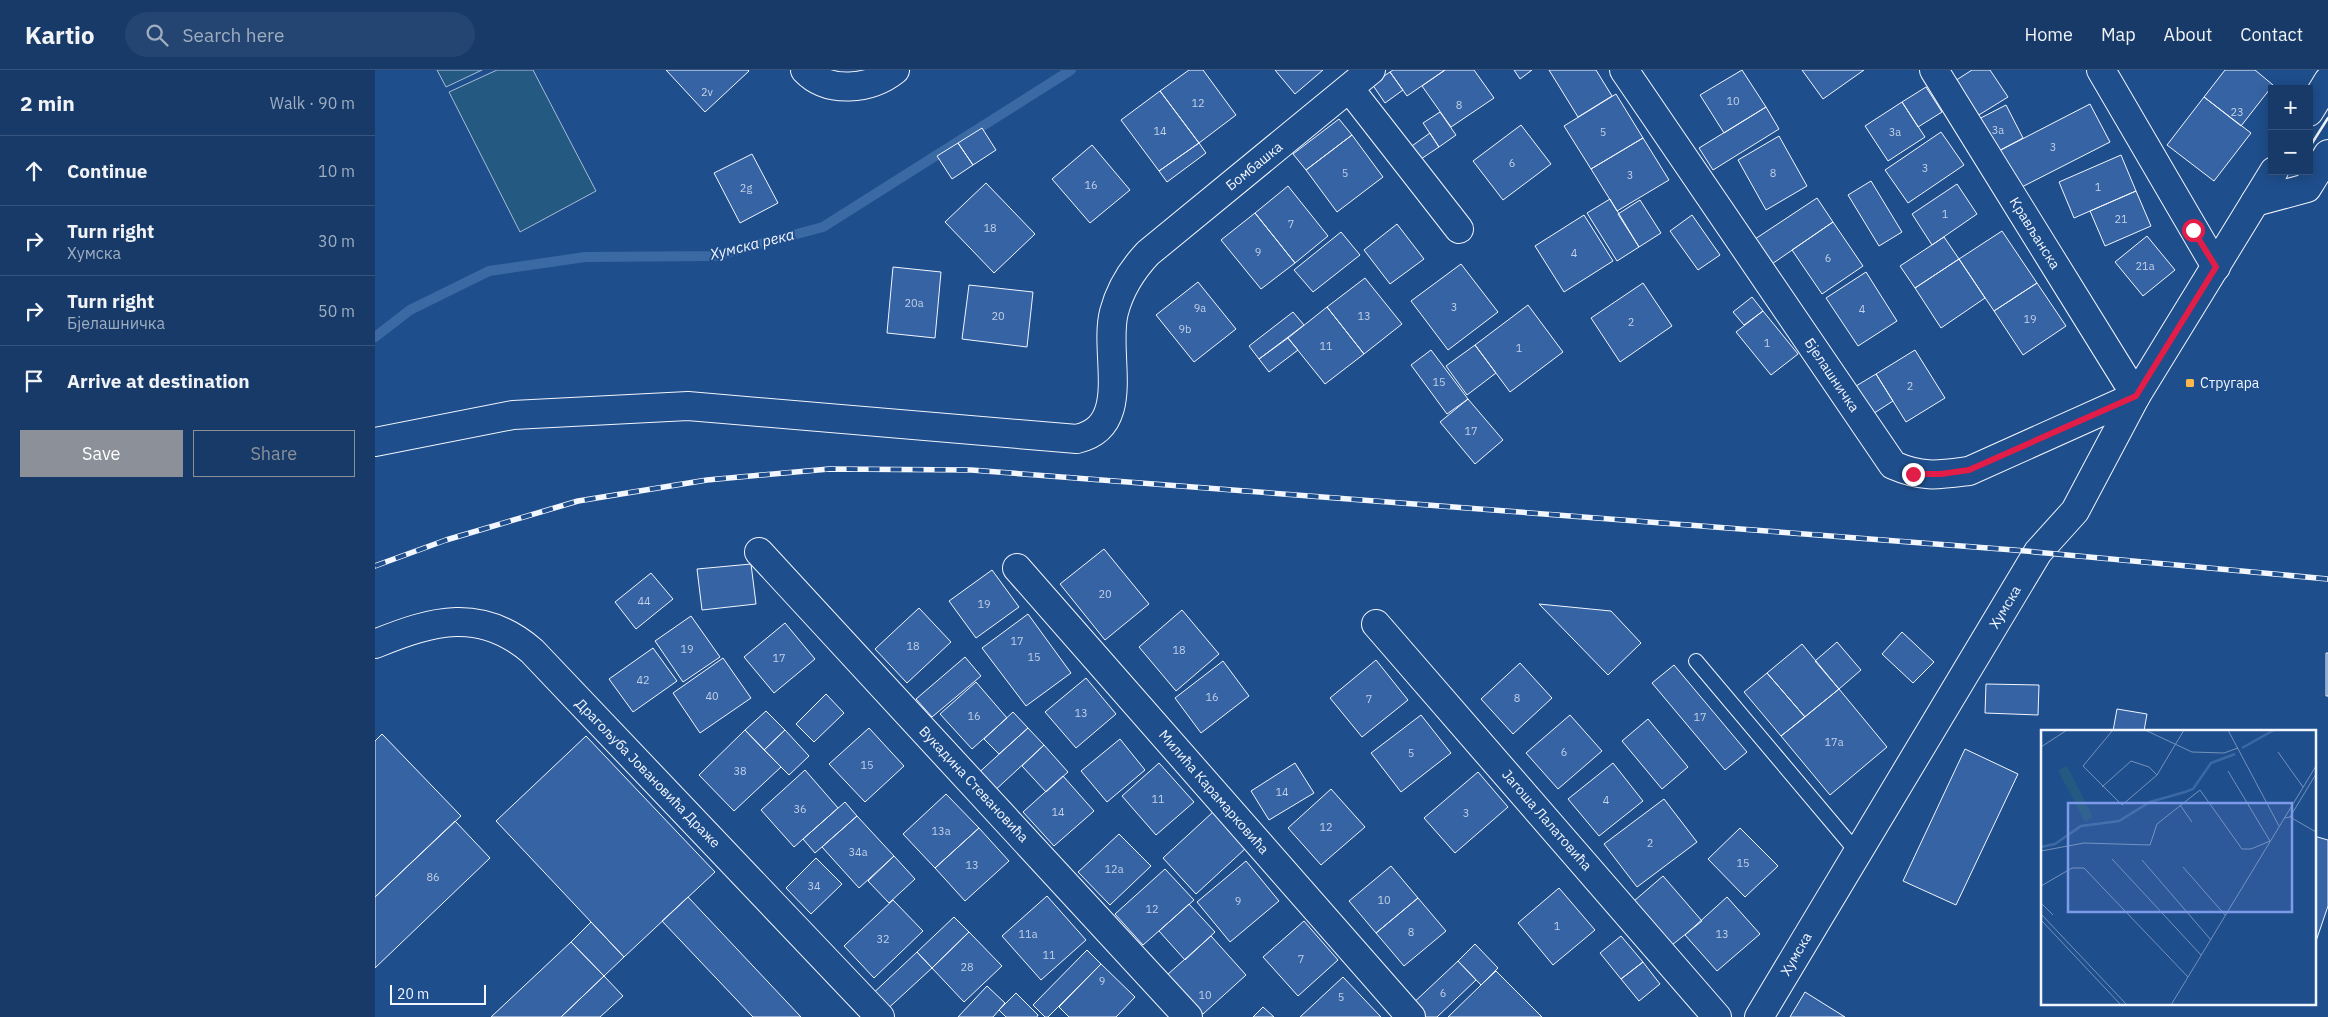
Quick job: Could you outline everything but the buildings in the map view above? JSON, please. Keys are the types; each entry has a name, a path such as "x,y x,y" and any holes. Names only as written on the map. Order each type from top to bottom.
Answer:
{"street":[{"path":"805,70 810,75 827,84 846,87 865,84 895,70"},
{"name":"Бомбашка","path":"375,442 513,415 688,406 1077,439 1089,436 1102,426 1112,407 1111,337 1114,313 1133,270 1148,253 1371,70"},
{"name":"Бјелашничка","path":"1624,70 1893,465 1913,474 1941,474 1969,470 2136,396"},
{"name":"Крављанска","path":"1934,70 2136,396"},
{"path":"2101,70 2216,267"},
{"path":"2313,105 2328,81"},
{"path":"1349,88 1459,229"},
{"path":"2255,202 2318,194 2328,154"},
{"name":"Хумска","path":"1759,1017 2038,552 2075,511 2136,396 2271,175"},
{"name":"Вукадина Стевановића","path":"759,552 1188,1017"},
{"name":"Милића Карамарковића","path":"1017,568 1411,1017"},
{"name":"Драгољуба Јовановића Драже","path":"375,644 411,630 450,622 473,622 495,627 516,637 539,658 881,1017"},
{"name":"Јагоша Лалатовића","path":"1376,624 1717,1017"}],"lane":[{"path":"1696,661 1857,852"}],"shaded area":[{"path":"437,70 482,70 446,87"},
{"path":"497,70 533,70 596,191 520,232 449,92"}],"waterway":[{"name":"Хумска река","path":"375,337 410,310 489,271 585,257 715,256 823,227 1071,70"}],"railway":[{"path":"375,566 446,540 578,501 707,480 829,469 971,470 2014,550 2328,579"}],"wall":[{"path":"2313,142 2328,118"}],"place":[{"name":"Стругара","path":"2190,383"}],"route":[{"path":"1913,474 1941,474 1969,470 2136,396 2216,267 2193,230"}]}
